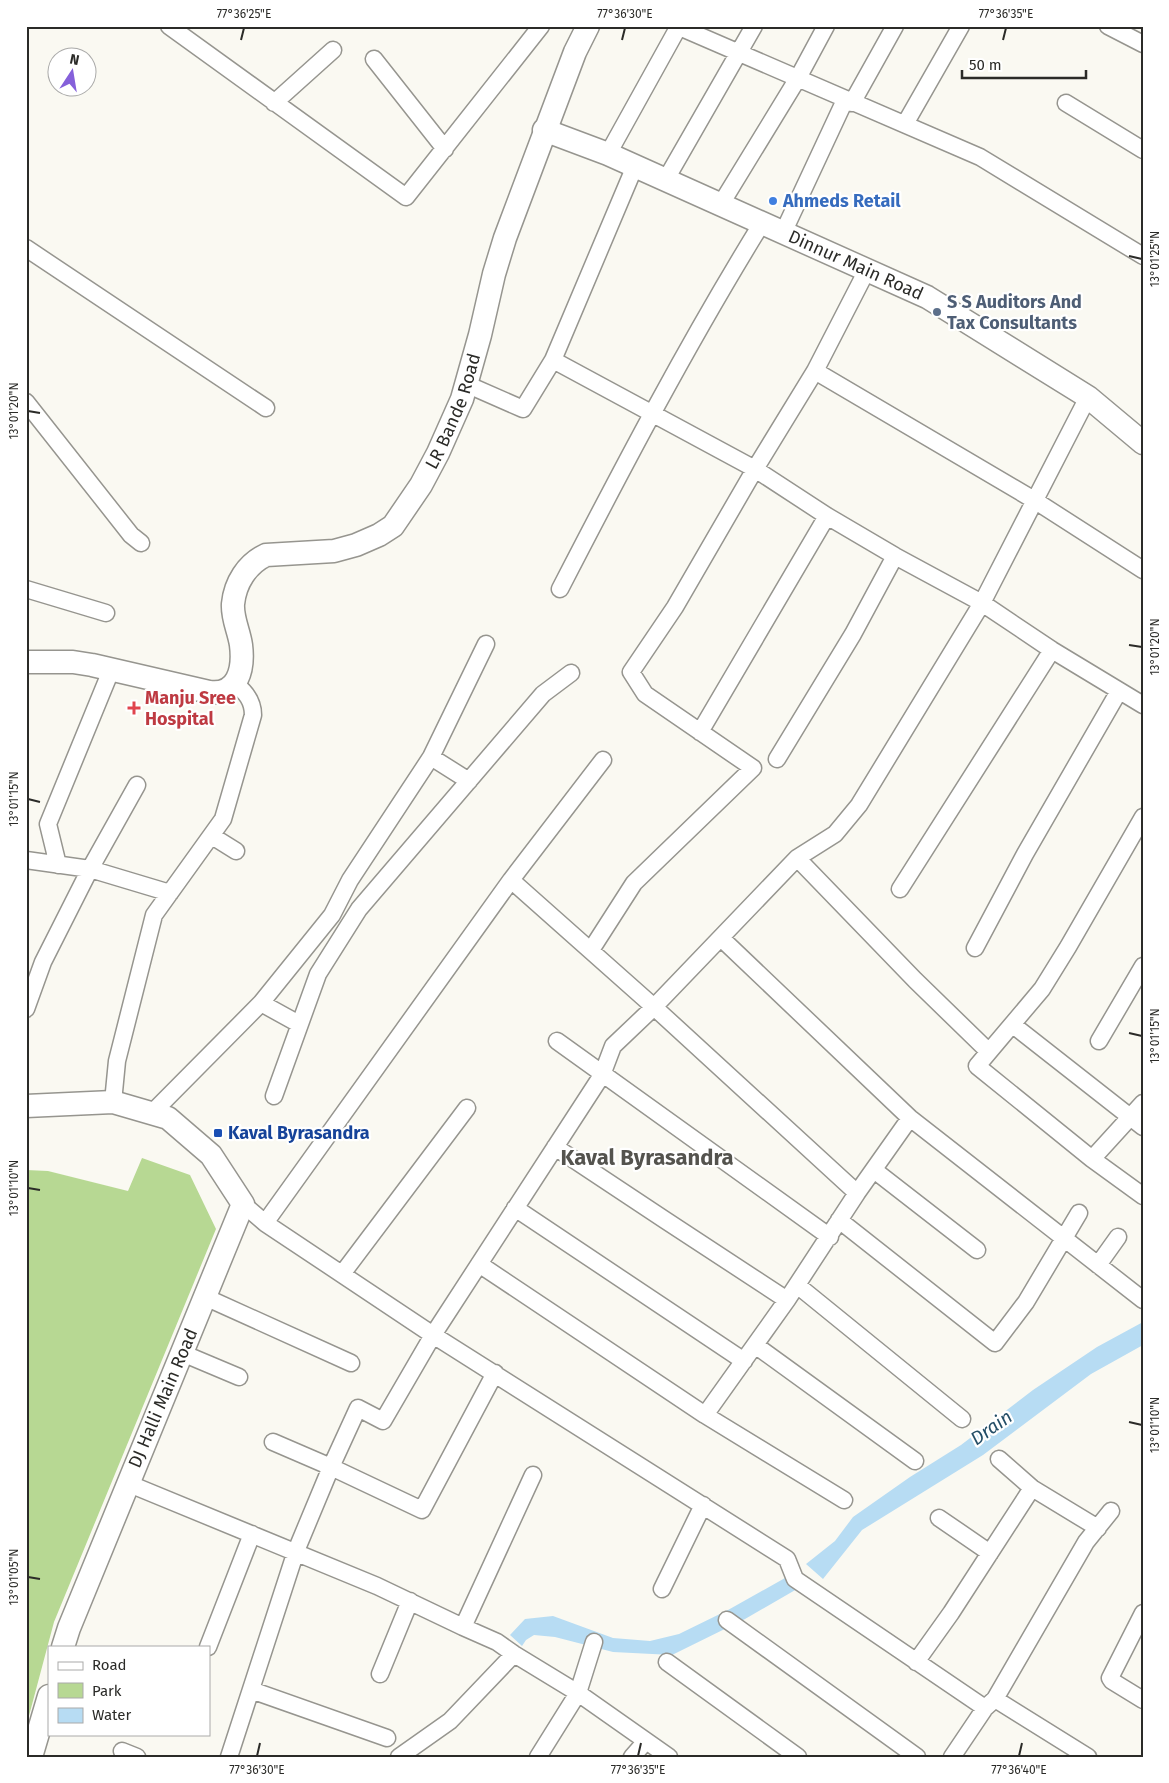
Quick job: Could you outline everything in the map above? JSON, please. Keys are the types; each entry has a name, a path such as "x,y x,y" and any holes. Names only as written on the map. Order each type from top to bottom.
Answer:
{"street":[{"path":"169,26 406,197 541,26"},
{"name":"LR Bande Road","path":"235,684 240,669 241,645 233,605 235,593 245,572 258,559 266,555 334,551 356,545 379,535 393,526 421,485 456,414 466,384 505,238 544,130 575,52 588,26"},
{"path":"608,154 678,26 980,157 1143,256"},
{"path":"665,181 754,26"},
{"path":"720,204 798,78 826,26"},
{"path":"783,232 848,101 895,26"},
{"path":"905,124 961,26"},
{"path":"1108,26 1143,44"},
{"path":"274,102 333,50"},
{"path":"374,59 445,148"},
{"path":"1066,103 1143,150"},
{"name":"Dinnur Main Road","path":"544,130 608,154 928,297 1088,397 1143,443"},
{"path":"466,384 523,409 553,360 635,166"},
{"path":"560,589 652,414 724,284 762,223"},
{"path":"26,248 266,408"},
{"path":"590,950 634,883 753,768 645,694 631,672 675,607 755,469 815,371 867,270"},
{"path":"553,360 755,469 827,516 895,556 982,603 1052,650 1143,705"},
{"path":"815,371 1034,500 1143,570"},
{"path":"229,1757 296,1552 358,1408 383,1421 433,1334 602,1075 613,1046 654,1007 797,858 835,834 859,804 982,603 1088,397"},
{"path":"26,402 131,535 141,543"},
{"path":"700,732 827,516"},
{"path":"777,759 854,634 895,556"},
{"path":"26,589 106,613"},
{"path":"152,1114 261,1003 332,915 354,873 432,756 486,644"},
{"path":"900,888 1052,650"},
{"path":"26,662 73,662 112,668 217,693 229,690 235,684 248,698 253,707 253,715 223,819 154,915 116,1061 113,1102"},
{"path":"58,865 48,824 112,668"},
{"path":"274,1096 318,974 359,909 543,694 571,673"},
{"path":"975,948 1025,854 1119,691"},
{"path":"432,756 469,781"},
{"path":"265,1223 511,880 602,760"},
{"path":"26,1009 43,962 90,869 137,785"},
{"path":"1143,816 1042,989 977,1066 1092,1159 1143,1196"},
{"path":"212,836 236,851"},
{"path":"797,858 915,980 990,1052"},
{"path":"26,860 90,869 170,893"},
{"path":"511,880 654,1007 857,1193"},
{"path":"721,938 910,1118 1064,1239 1141,1296"},
{"path":"1099,1041 1143,966"},
{"path":"261,1003 299,1024"},
{"path":"1013,1025 1143,1128"},
{"path":"557,1042 830,1237"},
{"path":"26,1106 113,1102 168,1118 211,1155 243,1204 265,1223 433,1334 787,1559 795,1580 916,1662 1088,1757"},
{"path":"1092,1159 1143,1103"},
{"path":"342,1274 467,1108"},
{"path":"705,1415 787,1300 830,1237 838,1220 910,1118"},
{"path":"555,1147 787,1300"},
{"path":"874,1170 977,1250"},
{"name":"DJ Halli Main Road","path":"63,1646 69,1628 243,1204"},
{"path":"515,1208 744,1361"},
{"path":"838,1220 995,1343 1026,1302 1079,1213"},
{"path":"1098,1265 1118,1237"},
{"path":"479,1264 705,1415 844,1500"},
{"path":"797,1284 962,1419"},
{"path":"205,1297 351,1362"},
{"path":"755,1345 916,1461"},
{"path":"182,1353 239,1377"},
{"path":"273,1442 422,1510 495,1373"},
{"path":"999,1459 1032,1488 1098,1528"},
{"path":"463,1628 533,1475"},
{"path":"128,1483 377,1586 463,1628 497,1642 578,1692 669,1757"},
{"path":"916,1662 951,1613 1032,1488"},
{"path":"662,1589 703,1505"},
{"path":"952,1757 990,1703 1086,1542 1111,1511"},
{"path":"939,1518 990,1553"},
{"path":"208,1646 252,1534"},
{"path":"380,1674 410,1601"},
{"path":"1143,1613 1138,1633 1110,1680 1143,1700"},
{"path":"727,1620 917,1757"},
{"path":"538,1757 578,1692 594,1642"},
{"path":"399,1757 450,1720 513,1653"},
{"path":"667,1662 798,1757"},
{"path":"251,1690 388,1738"},
{"path":"31,1757 48,1699"},
{"path":"632,1757 646,1740"}],"green space":[{"path":"142,1158 190,1175 216,1229 54,1622 26,1727 26,1170 48,1171 128,1191"}],"water":[{"name":"Drain","path":"1143,1322 1143,1345 1091,1374 983,1455 862,1530 823,1579 806,1564 835,1541 853,1517 910,1477 961,1445 1033,1390 1097,1347"},
{"path":"785,1578 797,1589 745,1619 672,1655 613,1652 555,1637 534,1635 526,1640 522,1646 510,1635 525,1619 553,1616 613,1638 650,1641 679,1634 728,1610"}],"place":[{"name":"Ahmeds Retail","path":"773,201"},
{"name":"S S Auditors And Tax Consultants","path":"937,312"},
{"name":"Manju Sree Hospital","path":"134,708"},
{"name":"Kaval Byrasandra","path":"218,1133"}],"district":[{"name":"Kaval Byrasandra","path":"647,1157"}]}
